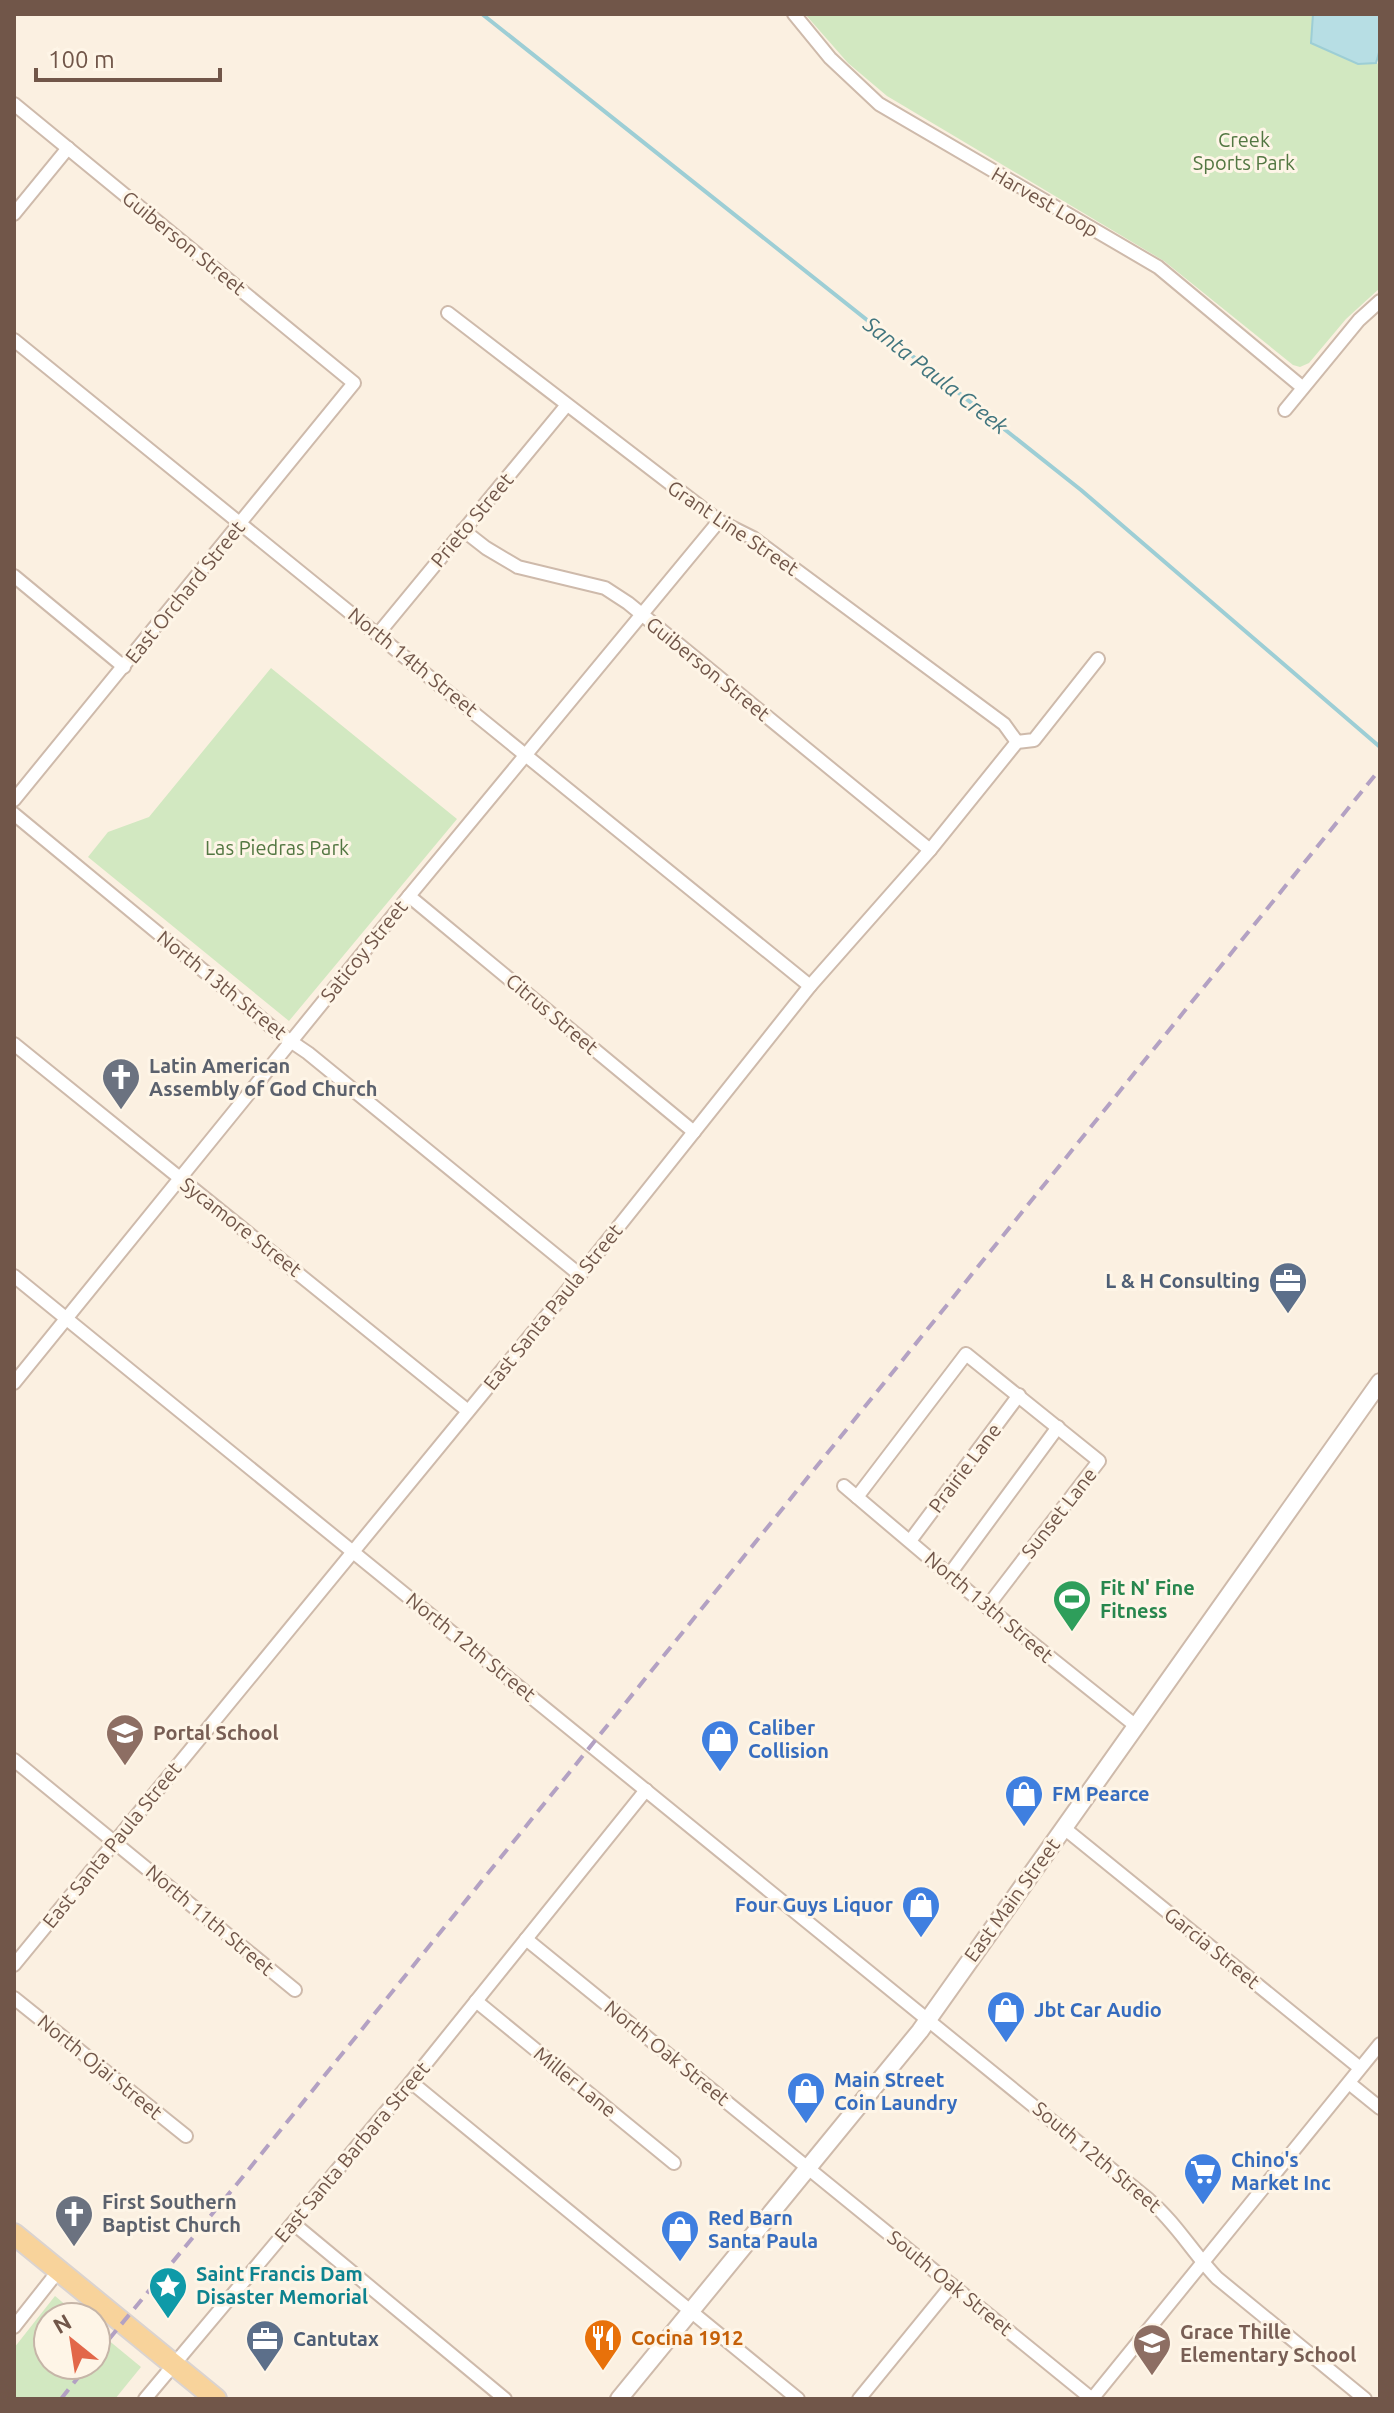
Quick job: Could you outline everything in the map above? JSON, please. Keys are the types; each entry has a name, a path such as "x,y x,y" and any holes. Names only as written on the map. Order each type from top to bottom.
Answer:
{"main road":[{"path":"14,2234 216,2399"}],"street":[{"name":"Harvest Loop","path":"794,14 830,58 879,104 1158,267 1302,387"},
{"name":"Guiberson Street","path":"14,104 354,383"},
{"path":"14,214 68,148"},
{"path":"1285,410 1359,320 1380,301"},
{"name":"Grant Line Street","path":"448,313 719,521 766,547 1004,724 1017,742"},
{"name":"North 14th Street","path":"14,340 810,986"},
{"name":"East Orchard Street","path":"14,800 354,383"},
{"name":"Prieto Street","path":"378,634 566,406"},
{"name":"Saticoy Street","path":"14,1383 409,896 719,521"},
{"name":"Guiberson Street","path":"463,530 518,567 605,588 930,850"},
{"path":"14,576 124,667"},
{"name":"East Santa Paula Street","path":"14,1965 580,1275 810,986 930,850 1017,742 1034,740 1098,659"},
{"name":"North 13th Street","path":"14,814 580,1275"},
{"name":"Citrus Street","path":"409,896 694,1132"},
{"name":"Sycamore Street","path":"14,1044 468,1411"},
{"name":"North 12th Street","path":"14,1276 927,2019"},
{"path":"857,1497 966,1354 1058,1427 949,1575"},
{"name":"East Main Street","path":"619,2399 927,2019 1380,1382"},
{"name":"Prairie Lane","path":"910,1541 1019,1395"},
{"name":"Sunset Lane","path":"987,1607 1099,1461 1058,1427"},
{"name":"North 13th Street","path":"844,1486 987,1607 1136,1726"},
{"name":"North 11th Street","path":"14,1760 295,1990"},
{"name":"East Santa Barbara Street","path":"145,2399 411,2082 646,1790"},
{"name":"Garcia Street","path":"1064,1828 1360,2068"},
{"name":"North Oak Street","path":"526,1939 808,2168"},
{"name":"North Ojai Street","path":"14,1998 186,2136"},
{"name":"Miller Lane","path":"476,2001 674,2163"},
{"name":"South 12th Street","path":"927,2019 1165,2214 1217,2278 1365,2399"},
{"path":"1092,2399 1380,2044"},
{"path":"411,2082 798,2399"},
{"path":"1349,2083 1380,2108"},
{"name":"South Oak Street","path":"808,2168 1092,2399"},
{"path":"294,2224 505,2399"},
{"path":"14,2327 59,2270"},
{"path":"859,2399 952,2285"}],"green space":[{"name":"Creek Sports Park","path":"805,14 1380,14 1380,49 1376,63 1380,64 1380,288 1346,319 1309,363 1300,367 1293,365 1164,261 887,96 848,63"},
{"name":"Las Piedras Park","path":"271,668 457,819 289,1021 88,857 108,832 149,817"},
{"path":"32,2325 32,2381 112,2381 112,2343 141,2367 115,2399 14,2399 14,2348"}],"water":[{"path":"1313,14 1380,14 1380,49 1376,63 1358,64 1311,43"}],"waterway":[{"name":"Santa Paula Creek","path":"482,14 1081,490 1380,747"}],"railway":[{"path":"112,2336 1380,769"},
{"path":"61,2399 75,2381"}],"place":[{"name":"Latin American Assembly of God Church","path":"121,1111"},
{"name":"L & H Consulting","path":"1288,1315"},
{"name":"Fit N' Fine Fitness","path":"1072,1633"},
{"name":"Portal School","path":"125,1767"},
{"name":"Caliber Collision","path":"720,1773"},
{"name":"FM Pearce","path":"1024,1828"},
{"name":"Four Guys Liquor","path":"921,1939"},
{"name":"Jbt Car Audio","path":"1006,2044"},
{"name":"Main Street Coin Laundry","path":"806,2125"},
{"name":"Chino's Market Inc","path":"1203,2206"},
{"name":"First Southern Baptist Church","path":"74,2248"},
{"name":"Red Barn Santa Paula","path":"680,2263"},
{"name":"Saint Francis Dam Disaster Memorial","path":"168,2320"},
{"name":"Cocina 1912","path":"603,2372"},
{"name":"Cantutax","path":"265,2373"},
{"name":"Grace Thille Elementary School","path":"1152,2377"}]}
